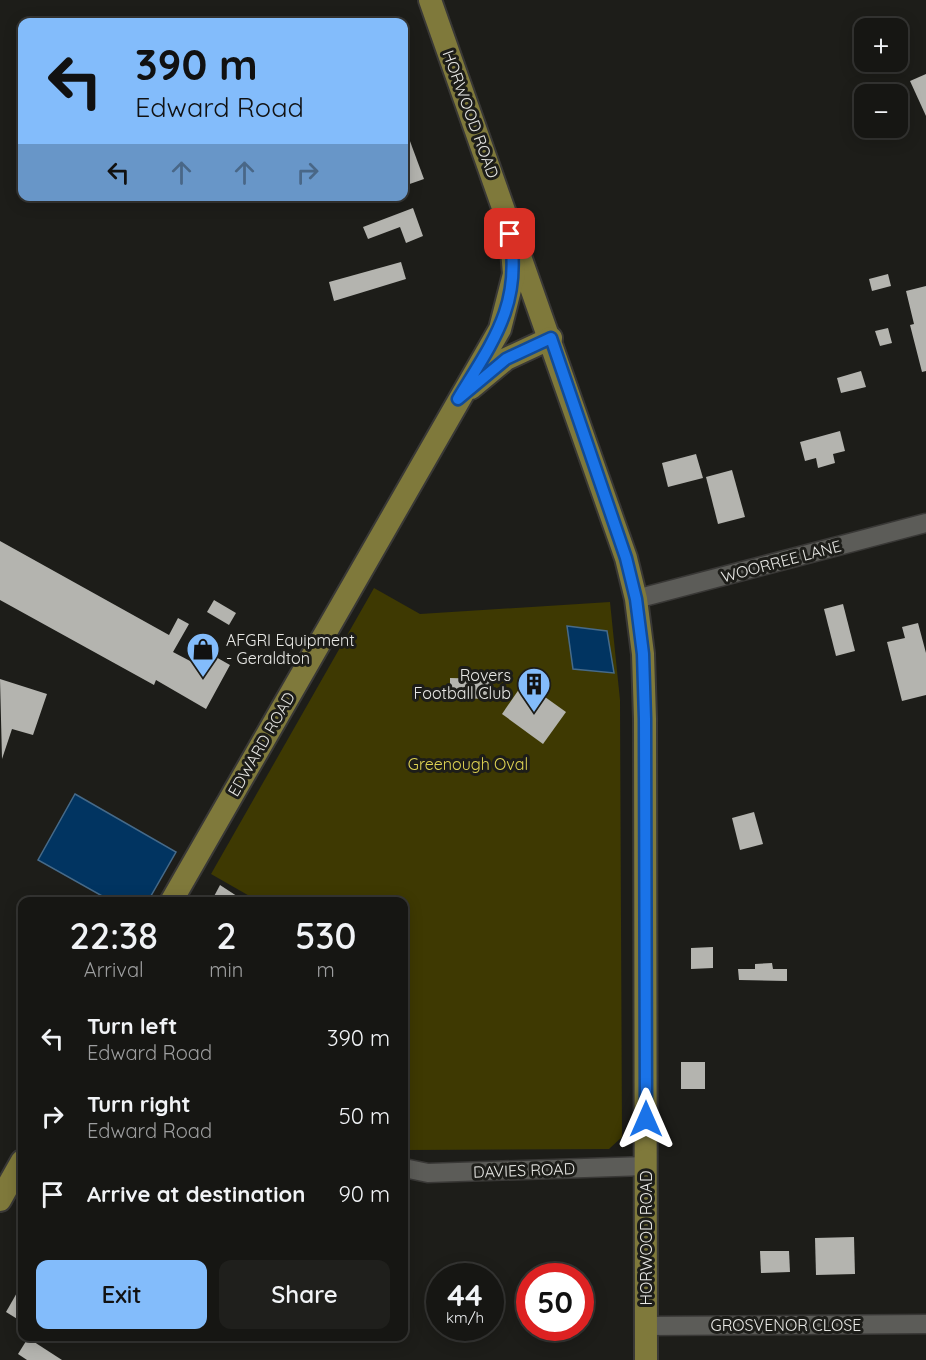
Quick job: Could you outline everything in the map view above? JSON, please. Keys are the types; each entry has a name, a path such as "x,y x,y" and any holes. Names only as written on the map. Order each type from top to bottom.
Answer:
{"main road":[{"name":"HORWOOD ROAD","path":"430,0 551,338 626,558 636,599 643,654 645,719 646,1360"},
{"name":"EDWARD ROAD","path":"174,897 500,329 509,301 514,274 506,213"},
{"name":"EDWARD ROAD","path":"458,399 506,359 551,338"},
{"path":"0,1200 18,1168"}],"street":[{"name":"WOORREE LANE","path":"636,599 926,523"},
{"name":"DAVIES ROAD","path":"408,1168 428,1173 646,1166"},
{"name":"GROSVENOR CLOSE","path":"645,1326 926,1324"}],"green space":[{"name":"Greenough Oval","path":"374,588 420,614 610,602 620,700 622,1137 609,1149 408,1150 408,897 251,897 211,874"}],"water":[{"path":"567,626 607,631 614,673 573,669"},
{"path":"75,794 176,852 150,897 104,897 38,860"}],"building":[{"path":"926,74 926,116 910,81"},
{"path":"408,136 424,179 408,185"},
{"path":"413,208 423,236 406,243 400,227 368,239 363,227"},
{"path":"401,262 406,279 334,301 329,282"},
{"path":"888,274 891,286 872,291 869,279"},
{"path":"926,286 926,371 922,372 910,325 914,324 906,291"},
{"path":"888,328 892,343 880,346 875,331"},
{"path":"861,371 866,387 841,393 837,378"},
{"path":"840,431 845,451 833,454 835,463 818,468 816,458 805,461 800,442"},
{"path":"696,454 703,478 668,487 662,463"},
{"path":"732,470 745,517 718,524 706,477"},
{"path":"0,541 169,635 178,618 189,624 173,652 192,662 200,648 230,665 206,709 156,680 154,685 0,600"},
{"path":"214,600 236,613 229,625 207,612"},
{"path":"843,604 855,651 836,656 824,609"},
{"path":"918,623 926,653 926,695 902,701 887,642 905,638 902,627"},
{"path":"450,678 490,679 490,699 450,698"},
{"path":"0,679 47,694 33,735 12,729 2,759"},
{"name":"Rovers Football Club","path":"524,682 566,712 543,744 502,714"},
{"path":"754,812 763,844 740,850 732,818"},
{"path":"220,885 238,897 214,897"},
{"path":"713,947 713,968 691,969 691,948"},
{"path":"772,963 773,969 787,969 787,981 739,980 738,969 755,969 755,964"},
{"path":"681,1062 705,1062 705,1089 681,1089"},
{"path":"854,1237 855,1274 816,1275 815,1238"},
{"path":"760,1251 789,1251 790,1272 761,1273"},
{"path":"18,1291 18,1319 6,1312"},
{"path":"26,1341 33,1341 62,1360 27,1360 18,1354"}],"place":[{"name":"AFGRI Equipment - Geraldton","path":"203,678"},
{"name":"Rovers Football Club","path":"534,713"}],"route":[{"path":"510,234 514,274 509,301 500,329 458,399 506,359 551,338 626,558 636,599 643,654 646,1119"}]}
